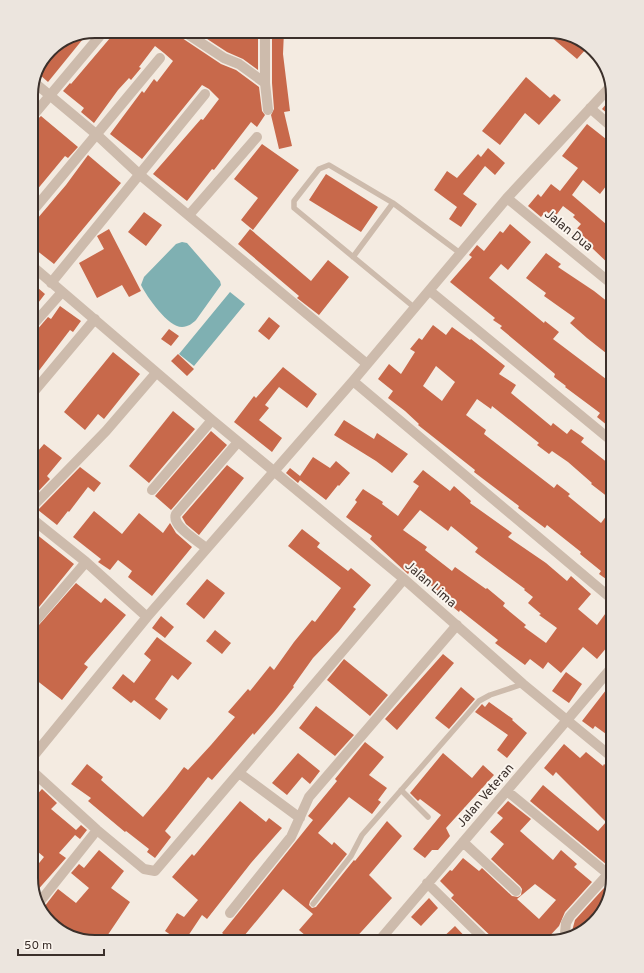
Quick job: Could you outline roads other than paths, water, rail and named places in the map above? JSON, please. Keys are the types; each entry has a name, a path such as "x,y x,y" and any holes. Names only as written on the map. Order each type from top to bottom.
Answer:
{"street":[{"path":"38,110 98,38"},
{"path":"194,38 224,58 239,64 265,83"},
{"path":"266,38 265,83 268,110"},
{"path":"38,204 160,58"},
{"path":"39,86 96,134 140,175 367,364"},
{"path":"38,750 147,616 354,382 367,364 507,198 606,91"},
{"path":"51,283 205,94"},
{"path":"590,108 606,122"},
{"path":"189,215 257,137"},
{"name":"Jalan Dua","path":"507,198 606,279"},
{"name":"Jalan Lima","path":"38,271 273,472 404,579 523,684 606,752"},
{"path":"430,291 606,436"},
{"path":"38,319 62,292"},
{"path":"38,387 95,319"},
{"path":"38,501 118,417 156,373"},
{"path":"354,382 606,594"},
{"path":"152,490 212,420"},
{"path":"206,548 177,525 174,518 238,442"},
{"path":"38,524 86,562 147,616"},
{"path":"38,618 86,562"},
{"path":"38,776 97,830 144,869 155,871 404,579"},
{"path":"230,913 291,837 309,797 457,625"},
{"name":"Jalan Veteran","path":"384,935 568,721 606,675"},
{"path":"239,773 300,818"},
{"path":"507,791 606,873"},
{"path":"42,899 97,830"},
{"path":"463,842 516,891"},
{"path":"566,932 566,923 570,916 606,880"},
{"path":"427,883 480,935"}],"lane":[{"path":"415,308 294,208 294,201 319,169 329,165 393,203 460,253"},
{"path":"353,257 393,203"},
{"path":"313,904 351,856 362,835 479,701 490,695 523,684"},
{"path":"401,790 428,817"}],"water":[{"path":"182,242 187,243 220,281 221,285 196,320 192,324 184,327 176,326 164,317 153,304 141,285 144,277 176,244"},
{"path":"230,292 245,304 194,366 179,354"}]}
